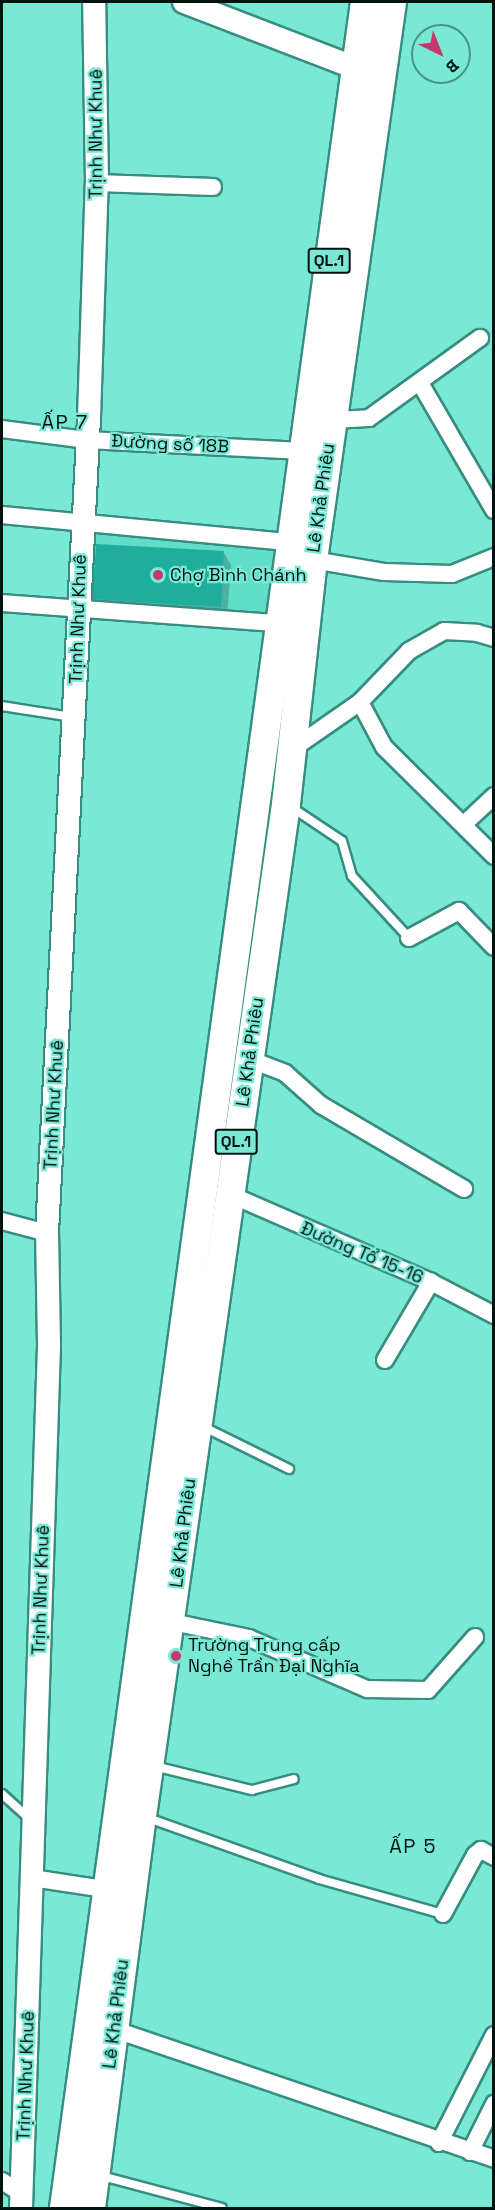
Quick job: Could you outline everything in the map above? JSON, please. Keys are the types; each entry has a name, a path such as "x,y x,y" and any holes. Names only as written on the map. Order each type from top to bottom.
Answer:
{"highway":[{"name":"Lê Khả Phiêu","path":"64,2208 110,1890 277,623 303,451 364,2"},
{"name":"Lê Khả Phiêu","path":"91,2208 98,2175 113,2029 142,1816 172,1622 197,1423 286,804 312,560 393,2"}],"street":[{"name":"Trịnh Như Khuê","path":"22,2201 49,1345 47,1233 74,717 97,183 94,2"},
{"path":"184,2 354,70 383,75"},
{"path":"97,183 213,187"},
{"path":"333,420 369,418 480,338"},
{"path":"420,383 494,510"},
{"name":"Đường số 18B","path":"2,429 87,440 303,451"},
{"path":"2,515 290,542"},
{"path":"312,560 384,572 452,574 494,557"},
{"path":"2,603 78,611 277,623"},
{"path":"291,750 360,702 410,651 444,631 477,633 494,638"},
{"path":"360,702 384,747 494,856"},
{"path":"464,824 494,796"},
{"path":"409,938 459,911 494,947"},
{"path":"249,1059 285,1073 321,1105 464,1189"},
{"name":"Đường Tổ 15-16","path":"229,1194 431,1282 494,1315"},
{"path":"2,1221 47,1233"},
{"path":"385,1360 431,1282"},
{"path":"172,1622 249,1638 367,1689 428,1690 474,1637"},
{"path":"443,1914 475,1855 481,1850 494,1857"},
{"path":"32,1878 110,1890"},
{"path":"113,2029 439,2143 494,2159"},
{"path":"439,2143 494,2035"},
{"path":"470,2152 494,2104"},
{"path":"2,2181 22,2201"}],"lane":[{"path":"2,706 74,717"},
{"path":"286,804 342,841 352,876 409,938"},
{"path":"197,1423 289,1469"},
{"path":"151,1765 252,1790 294,1779"},
{"path":"2,1794 33,1822"},
{"path":"142,1816 319,1879 443,1914"},
{"path":"98,2175 222,2208"}],"shaded area":[{"path":"90,529 278,542 271,619 87,606"}],"building":[{"name":"Chợ Bình Chánh","path":"96,544 224,551 221,607 92,599"}],"place":[{"name":"Chợ Bình Chánh","path":"158,575"},
{"name":"Trường Trung cấp Nghề Trần Đại Nghĩa","path":"176,1656"}],"district":[{"name":"ẤP 7","path":"65,422"},
{"name":"ẤP 5","path":"413,1846"}]}
